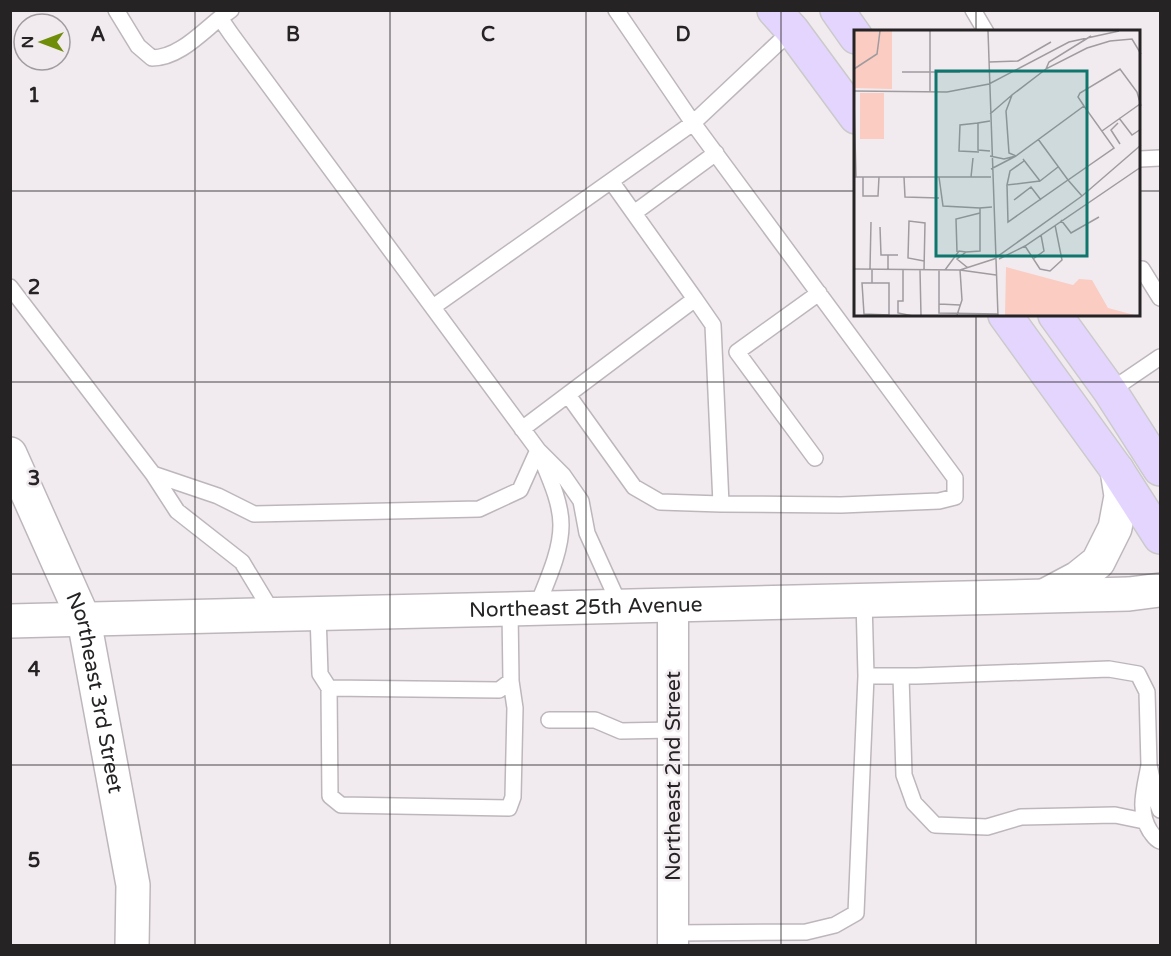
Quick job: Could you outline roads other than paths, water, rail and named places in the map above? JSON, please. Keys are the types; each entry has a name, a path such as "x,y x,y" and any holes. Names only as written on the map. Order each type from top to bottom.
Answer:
{"main road":[{"path":"837,10 854,34"},
{"path":"783,20 854,114"},
{"path":"1006,316 1117,470 1161,537"},
{"path":"1056,316 1110,391 1161,469"},
{"name":"Northeast 3rd Street","path":"11,457 84,620 132,885 132,945"},
{"path":"1045,596 1078,578 1098,561 1115,528 1121,496 1117,470"},
{"name":"Northeast 25th Avenue","path":"10,621 621,608 1129,594 1161,590"}],"street":[{"name":"Northeast 2nd Street","path":"673,606 673,939"}],"lane":[{"path":"116,10 138,46 152,58 165,58 188,44 226,14 522,429 538,450 563,474 580,501 587,533 621,608"},
{"path":"568,394 633,487 660,502 842,505 939,501 956,497 956,478 693,123 616,10"},
{"path":"973,10 985,30"},
{"path":"433,307 693,123 783,20"},
{"path":"633,213 716,153"},
{"path":"1141,159 1161,158"},
{"path":"611,181 713,326 721,504"},
{"path":"1141,269 1161,298"},
{"path":"10,287 153,474 177,512 242,561 274,615"},
{"path":"714,349 738,352 819,293"},
{"path":"522,429 695,299"},
{"path":"738,352 814,458"},
{"path":"1110,391 1161,357"},
{"path":"153,474 218,496 254,514 479,509 519,490 538,450"},
{"path":"318,614 320,674 329,688 330,796 341,805 509,808 513,797 515,708 511,681 523,610 555,557 561,525 555,496 538,450"},
{"path":"673,939 806,939 855,913 866,676 864,600"},
{"path":"866,676 1109,669 1138,674 1147,692 1149,765 1157,802 1161,810"},
{"path":"901,676 904,775 914,803 935,825 987,827 1021,817 1045,816 1115,815 1144,822"},
{"path":"329,688 499,690 511,681"},
{"path":"549,720 595,720 621,731 673,730"},
{"path":"1149,765 1142,807 1144,822 1156,839 1161,841"}]}
